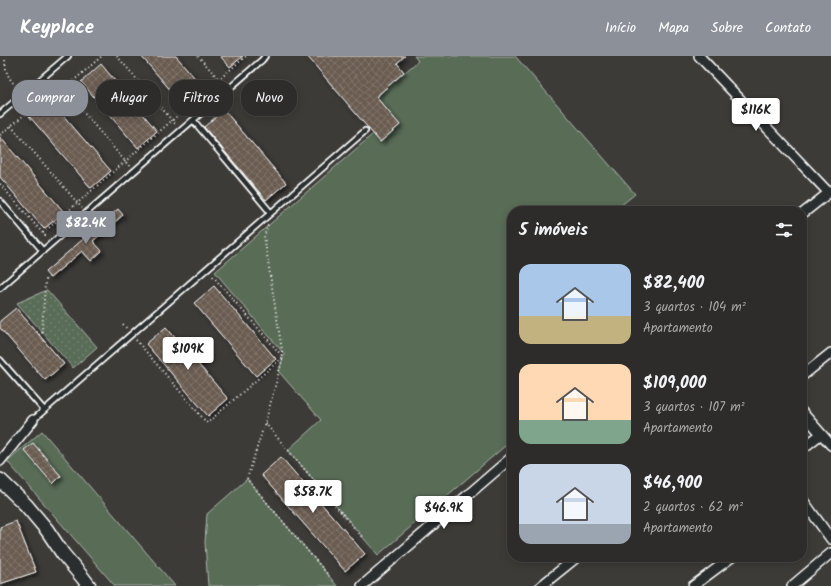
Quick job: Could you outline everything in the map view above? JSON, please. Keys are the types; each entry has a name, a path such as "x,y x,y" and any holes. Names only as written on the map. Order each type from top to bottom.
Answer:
{"main road":[{"path":"0,480 30,510 47,530 63,554 89,586"}],"street":[{"path":"699,56 830,192 807,210"},
{"path":"807,372 831,353"},
{"path":"807,418 831,445"},
{"path":"0,460 33,420"},
{"path":"807,445 821,434"},
{"path":"362,586 507,462"},
{"path":"807,507 831,539"},
{"path":"792,586 831,553"},
{"path":"541,586 571,562"},
{"path":"693,586 725,562"}],"lane":[{"path":"40,80 68,56"},
{"path":"233,86 265,56"},
{"path":"0,114 12,104"},
{"path":"0,288 198,116"},
{"path":"193,120 271,213"},
{"path":"33,420 366,131"},
{"path":"0,201 43,251"},
{"path":"0,360 44,410"}],"path":[{"path":"5,56 7,75 12,82"},
{"path":"74,80 102,56"},
{"path":"117,56 181,130"},
{"path":"198,56 219,80 246,56"},
{"path":"0,136 23,116"},
{"path":"87,116 134,171"},
{"path":"42,233 177,116"},
{"path":"11,126 86,213"},
{"path":"0,184 51,243"},
{"path":"271,213 264,236 283,357 265,423 247,479 329,576"},
{"path":"206,269 283,357"},
{"path":"38,335 42,332 45,283 50,276"},
{"path":"123,324 207,423 283,357"},
{"path":"265,423 362,537"}],"green space":[{"path":"414,56 515,56 635,194 620,206 507,206 507,444 378,555 288,450 321,420 279,372 283,357 285,355 215,272 373,134 381,142 400,125 376,97 418,61"},
{"path":"47,290 97,347 73,368 17,303"},
{"path":"42,431 175,586 115,586 7,461"},
{"path":"247,479 337,586 208,586 205,542 207,514"}],"building":[{"path":"141,56 176,56 196,80 169,80 169,88"},
{"path":"220,56 243,56 230,67"},
{"path":"307,56 405,56 397,63 404,72 376,97 400,125 380,142"},
{"path":"101,64 114,80 96,80 96,99 88,90 88,80 83,80"},
{"path":"29,116 64,116 111,171 91,188"},
{"path":"110,116 144,116 157,131 138,148"},
{"path":"217,116 229,116 286,183 266,200 204,127"},
{"path":"0,137 64,212 44,229 0,177"},
{"path":"118,209 123,215 93,241 102,251 91,261 82,251 50,278 45,272"},
{"path":"214,286 276,359 256,376 194,303"},
{"path":"16,308 64,364 45,380 0,328 0,321"},
{"path":"166,327 191,356 201,347 209,356 199,365 228,399 208,416 146,344"},
{"path":"33,443 61,476 53,484 24,450"},
{"path":"281,457 365,554 345,571 261,475"},
{"path":"16,521 36,572 0,584 0,527"}]}
